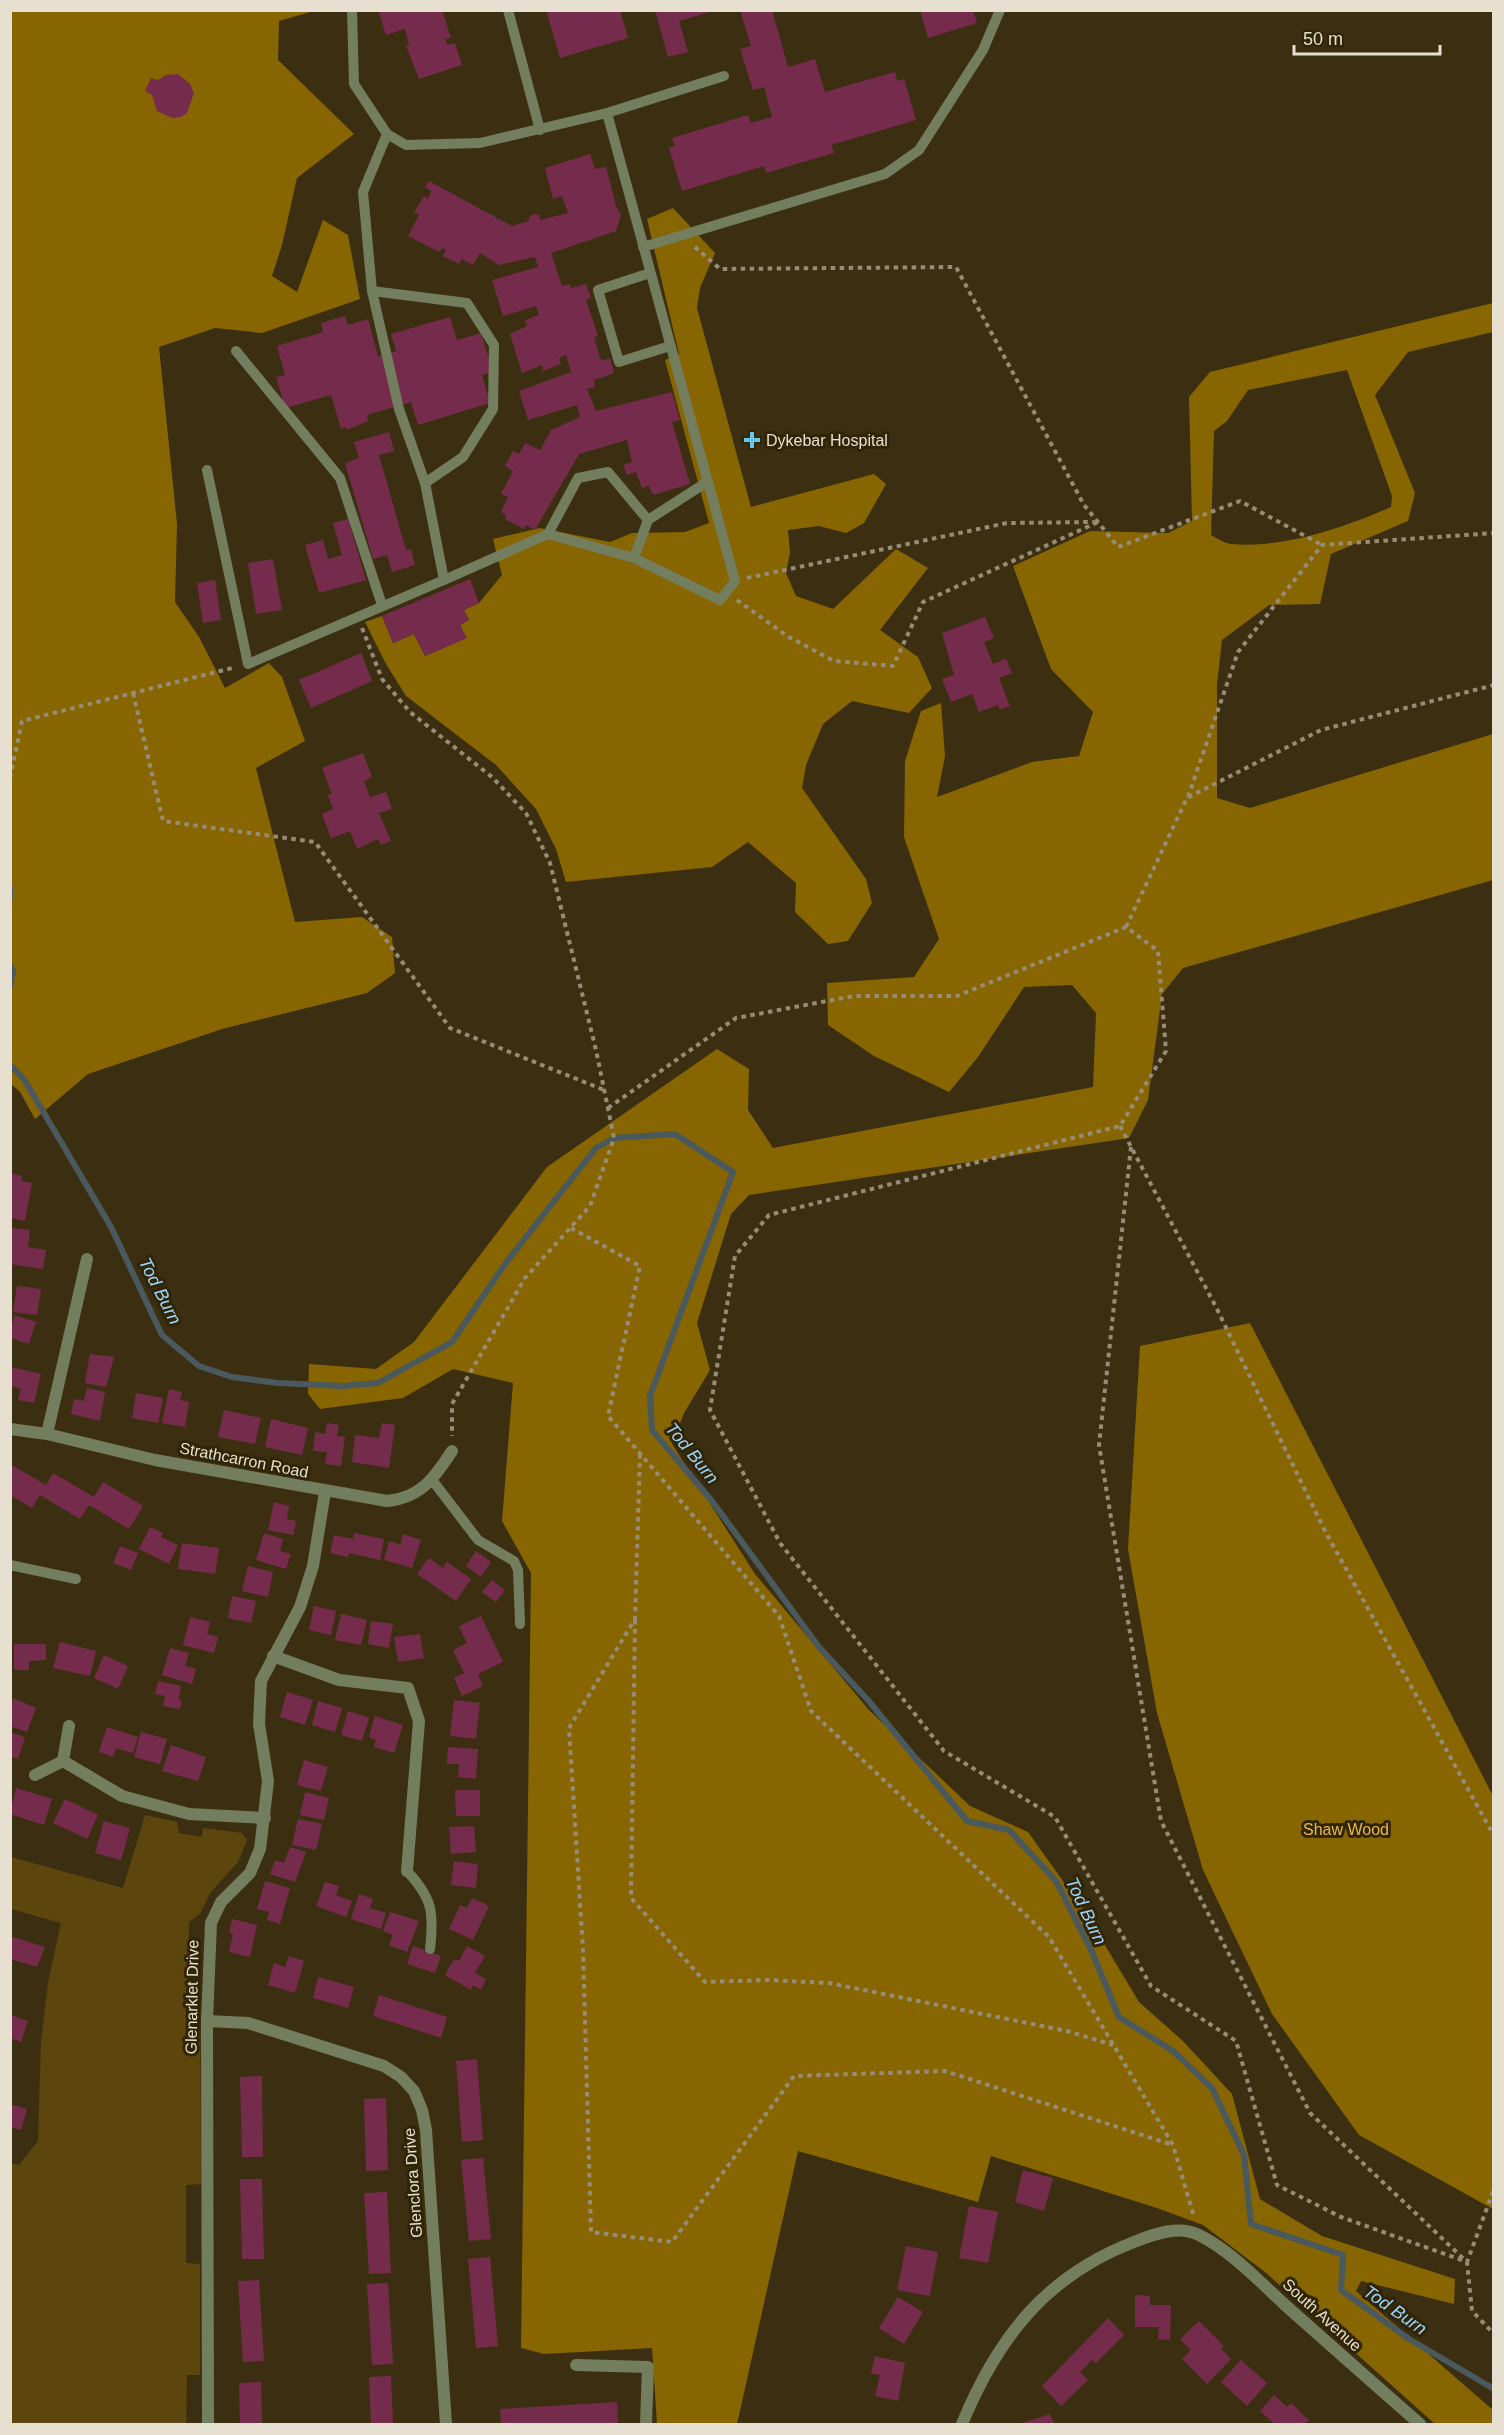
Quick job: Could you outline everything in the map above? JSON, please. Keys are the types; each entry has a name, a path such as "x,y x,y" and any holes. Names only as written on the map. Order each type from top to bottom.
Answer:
{"street":[{"path":"47,1434 87,1259"},
{"name":"Strathcarron Road","path":"10,1429 47,1434 155,1460 325,1492 387,1501 400,1500 432,1481 453,1451"},
{"name":"Glenarklet Drive","path":"208,2424 207,2021 211,1923 221,1902 250,1873 260,1850 268,1781 259,1724 261,1681 300,1607 313,1566 325,1492"},
{"path":"273,1656 339,1680 408,1688 419,1721 407,1871"},
{"path":"63,1761 69,1726"},
{"path":"63,1761 122,1796 189,1814 265,1818"},
{"path":"34,1775 63,1761"},
{"name":"Glenclora Drive","path":"207,2021 248,2023 359,2056 384,2066 401,2077 414,2091 422,2110 426,2130 446,2424"},
{"path":"962,2424 978,2386 996,2355 1020,2320 1043,2297 1079,2270 1115,2249 1158,2233 1182,2230 1199,2235"},
{"name":"South Avenue","path":"1199,2235 1245,2269 1420,2424"},
{"path":"576,2365 648,2367 646,2424"}],"lane":[{"path":"352,10 354,84 387,134 406,145 480,143 540,130 608,113 724,76"},
{"path":"508,10 540,130"},
{"path":"643,248 885,174 919,150 983,50 1000,10"},
{"path":"548,534 634,558 720,600 735,581 608,113"},
{"path":"387,134 363,192 372,291 399,409 425,483 444,580"},
{"path":"650,273 598,290 619,362 670,346"},
{"path":"372,291 467,303 494,345 493,409 464,457 425,483"},
{"path":"236,351 340,478 382,605"},
{"path":"207,470 248,664 548,534 578,478 608,472 648,519"},
{"path":"634,558 648,519 707,482"},
{"path":"432,1481 478,1540 514,1561 518,1570 520,1624"},
{"path":"10,1566 76,1580"},
{"path":"407,1871 421,1886 430,1904 434,1919 430,1949"}],"path":[{"path":"681,235 720,269 956,267 1084,505 1118,548 1240,501 1323,545 1494,533"},
{"path":"735,581 1007,524 1098,522"},
{"path":"726,592 788,636 834,661 893,666 923,602 1098,522"},
{"path":"608,1108 736,1018 854,996 957,996 1126,927 1187,798 1238,652 1323,545"},
{"path":"358,616 382,679 410,712 492,777 526,813 550,863 614,1138 590,1206 525,1278 452,1404 453,1451"},
{"path":"10,778 22,721 248,664"},
{"path":"1187,798 1321,730 1494,685"},
{"path":"133,693 163,821 315,842 450,1028 604,1090"},
{"path":"1126,927 1158,951 1166,1051 1120,1126 769,1215 735,1256 710,1410 780,1544 944,1751 1055,1817 1151,1986 1236,2041 1277,2185 1341,2217 1467,2262"},
{"path":"1120,1126 1216,1307 1325,1531 1494,1836"},
{"path":"1131,1147 1099,1445 1161,1821 1310,2113 1467,2262"},
{"path":"571,1228 640,1266 608,1416 779,1616 811,1711 1048,1937 1173,2145 1199,2235"},
{"path":"640,1454 631,1898 705,1983 767,1980 830,1983 1067,2031 1113,2045"},
{"path":"635,1619 569,1728 583,1950 591,2232 672,2242 794,2076 945,2071 1173,2145"},
{"path":"1494,2189 1467,2262 1472,2311 1494,2334"}],"shaded area":[{"path":"145,1815 177,1822 179,1833 202,1837 203,1828 242,1833 247,1840 238,1862 210,1893 200,1914 189,1922 188,1981 200,1995 201,2184 186,2185 186,2263 200,2264 200,2375 187,2375 186,2424 11,2424 11,2163 19,2165 38,2141 41,2041 48,1983 61,1923 11,1909 11,1857 123,1888"}],"green space":[{"path":"11,11 314,11 279,21 278,60 354,134 297,178 282,245 272,276 297,292 323,220 348,235 360,299 262,333 215,328 159,347 177,524 175,602 199,637 225,688 269,663 282,677 305,741 256,768 295,922 362,917 392,937 395,973 367,993 222,1029 88,1074 35,1119 20,1092 11,1084"},
{"path":"673,208 715,253 700,288 697,308 751,507 874,474 886,484 864,523 846,533 819,526 788,530 790,552 786,573 796,596 833,609 896,549 928,568 880,630 918,657 932,688 909,713 852,701 823,724 806,765 802,788 866,879 872,903 848,941 828,944 795,912 796,883 748,842 712,867 566,882 556,849 536,809 496,765 406,696 386,664 365,622 382,616 393,643 414,634 425,656 466,638 460,625 469,620 464,610 479,603 502,575 493,539 540,528 610,542 632,533 685,532 709,523 665,360 679,354 647,219"},
{"path":"1493,303 1493,332 1408,352 1375,395 1415,493 1408,521 1331,554 1320,604 1269,605 1222,640 1217,684 1217,798 1250,808 1493,734 1493,880 1183,968 1162,994 1148,1100 1129,1138 749,1195 731,1214 697,1323 710,1370 684,1413 672,1444 755,1574 869,1710 970,1806 1028,1832 1085,1912 1139,2002 1183,2041 1232,2094 1260,2199 1322,2236 1455,2279 1454,2304 1361,2281 1356,2291 1493,2410 1493,2424 1435,2424 1265,2272 1203,2225 1157,2208 991,2156 978,2202 798,2151 737,2424 657,2424 652,2348 544,2354 521,2348 531,1573 502,1521 513,1383 453,1369 403,1398 320,1409 308,1394 309,1364 376,1369 414,1342 547,1167 717,1049 749,1069 748,1110 773,1148 1093,1087 1096,1013 1072,985 1024,987 978,1057 949,1092 874,1056 828,1025 827,983 914,977 939,939 904,837 905,761 921,711 941,703 945,756 937,797 1032,762 1079,756 1093,712 1051,669 1013,566 1090,531 1168,533 1192,521 1189,397 1210,372","holes":["1347,370 1392,496 1391,507 1313,535 1251,545 1227,543 1211,535 1214,431 1227,421 1248,390"]},
{"name":"Shaw Wood","path":"1250,1323 1493,1796 1493,2209 1359,2135 1272,2014 1203,1870 1157,1713 1128,1549 1140,1346"}],"building":[{"path":"378,10 442,10 451,38 445,39 447,45 455,43 462,65 419,79 406,46 409,45 405,29 386,35"},
{"path":"546,10 620,10 628,38 560,58"},
{"path":"655,10 713,11 679,21 688,52 668,57"},
{"path":"740,10 772,10 788,67 815,59 825,92 895,72 897,81 904,79 916,120 831,145 834,153 766,173 764,166 682,191 669,148 675,146 672,138 748,115 751,123 772,117 764,87 753,90 740,49 751,46"},
{"path":"920,10 973,10 977,23 928,38"},
{"path":"178,74 190,84 194,93 187,113 181,117 172,118 157,111 152,95 145,91 151,78 158,80 166,75"},
{"path":"590,154 595,169 606,167 616,206 621,215 616,231 551,253 562,286 570,284 571,288 586,284 591,297 586,300 598,336 594,337 601,361 610,358 614,373 594,380 595,387 587,389 596,411 672,392 680,420 672,422 690,484 653,495 649,486 642,488 636,472 627,475 623,465 632,462 627,440 579,454 535,530 526,525 524,529 505,519 506,515 501,512 508,497 501,494 513,471 505,466 513,451 519,454 525,443 540,450 551,430 580,417 577,405 528,420 519,391 571,372 566,355 559,358 561,364 543,371 542,365 522,373 510,334 527,326 525,320 539,315 536,306 503,316 492,280 538,267 535,257 499,265 480,253 473,265 462,259 459,264 443,256 446,250 442,248 439,252 408,236 419,215 414,212 424,196 428,199 431,191 425,187 429,181 512,226 528,221 530,216 535,214 539,215 540,220 568,213 562,196 553,199 545,168"},
{"path":"345,316 348,325 368,319 378,356 396,351 391,334 450,317 457,340 481,333 493,372 482,375 490,403 418,425 411,402 367,415 368,421 347,430 346,427 341,429 331,395 285,408 276,377 285,375 277,346 323,332 321,323"},
{"path":"389,432 394,451 379,455 406,550 411,549 415,565 392,572 387,555 373,559 345,463 359,458 354,442"},
{"path":"348,519 366,580 319,593 305,545 323,540 328,559 342,555 333,523"},
{"path":"273,559 282,610 256,614 248,563"},
{"path":"470,579 479,603 464,610 469,620 460,625 467,638 425,656 414,634 393,643 382,616"},
{"path":"215,580 221,620 203,623 197,583"},
{"path":"985,617 994,638 984,642 993,664 1006,659 1012,673 999,678 1010,706 1000,710 998,705 979,712 972,694 951,702 942,679 954,675 942,633"},
{"path":"361,653 372,681 311,708 299,680"},
{"path":"363,753 372,777 364,781 370,797 386,792 392,809 379,813 391,841 381,845 378,839 357,849 350,831 331,838 322,814 333,809 328,795 332,794 322,768"},
{"path":"10,1173 22,1176 21,1181 32,1183 25,1221 10,1218"},
{"path":"10,1228 30,1230 28,1247 46,1250 43,1269 10,1264"},
{"path":"17,1286 41,1289 37,1315 13,1312"},
{"path":"14,1315 36,1322 29,1344 10,1338"},
{"path":"90,1354 114,1357 106,1387 85,1383"},
{"path":"11,1367 41,1374 34,1403 18,1400 21,1389 10,1386"},
{"path":"87,1388 105,1392 100,1421 71,1414 74,1399 84,1401"},
{"path":"169,1389 182,1392 180,1400 189,1402 185,1427 162,1423"},
{"path":"136,1393 163,1398 158,1423 132,1418"},
{"path":"224,1410 261,1418 255,1444 218,1437"},
{"path":"271,1419 308,1428 302,1455 265,1447"},
{"path":"327,1423 339,1425 337,1436 345,1437 341,1466 325,1464 327,1452 313,1451 315,1432 325,1434"},
{"path":"382,1423 395,1425 389,1468 352,1462 355,1435 379,1438"},
{"path":"10,1464 46,1485 53,1473 94,1497 103,1482 143,1506 129,1529 89,1505 80,1519 40,1495 32,1508 10,1495"},
{"path":"274,1502 289,1506 287,1519 296,1521 293,1535 268,1530"},
{"path":"150,1527 163,1533 161,1537 178,1545 169,1564 139,1549"},
{"path":"264,1533 283,1539 280,1551 291,1554 286,1569 256,1560"},
{"path":"354,1533 384,1539 380,1560 349,1553 348,1557 330,1553 334,1535 353,1539"},
{"path":"403,1534 421,1540 412,1568 384,1560 389,1541 400,1545"},
{"path":"182,1543 219,1548 215,1574 178,1569"},
{"path":"120,1546 138,1553 131,1570 113,1563"},
{"path":"476,1551 491,1562 481,1577 466,1566"},
{"path":"429,1558 443,1568 447,1562 471,1579 456,1601 417,1574"},
{"path":"248,1566 273,1572 268,1597 242,1591"},
{"path":"492,1580 505,1590 496,1602 482,1592"},
{"path":"232,1596 256,1601 251,1623 228,1618"},
{"path":"314,1606 336,1611 331,1635 309,1630"},
{"path":"341,1614 367,1620 361,1645 335,1640"},
{"path":"481,1616 503,1662 478,1674 483,1686 462,1696 454,1678 464,1673 453,1650 467,1643 459,1626"},
{"path":"190,1617 210,1622 207,1634 218,1637 214,1653 183,1645"},
{"path":"371,1621 393,1624 389,1648 368,1644"},
{"path":"420,1634 424,1658 398,1662 394,1637"},
{"path":"60,1642 96,1651 90,1676 53,1668"},
{"path":"14,1644 46,1644 46,1660 29,1661 29,1670 14,1670"},
{"path":"170,1648 189,1653 185,1666 196,1669 192,1684 162,1675"},
{"path":"104,1655 128,1666 118,1689 94,1678"},
{"path":"158,1681 181,1686 180,1709 163,1706 165,1696 155,1694"},
{"path":"287,1692 313,1700 305,1725 280,1717"},
{"path":"13,1698 36,1708 27,1732 10,1726"},
{"path":"454,1700 480,1703 476,1739 450,1736"},
{"path":"318,1701 342,1708 335,1732 312,1725"},
{"path":"348,1711 369,1718 362,1741 341,1735"},
{"path":"375,1716 403,1725 394,1753 374,1747 376,1740 369,1737"},
{"path":"107,1727 138,1737 133,1753 116,1748 113,1757 99,1752"},
{"path":"10,1732 25,1737 18,1759 10,1756"},
{"path":"141,1732 167,1739 160,1764 134,1757"},
{"path":"171,1745 206,1757 198,1781 162,1771"},
{"path":"448,1747 478,1749 476,1779 458,1777 459,1764 447,1764"},
{"path":"304,1760 328,1767 321,1791 297,1785"},
{"path":"16,1788 52,1799 44,1825 10,1814"},
{"path":"455,1790 480,1790 480,1816 456,1816"},
{"path":"305,1792 329,1798 324,1820 300,1815"},
{"path":"65,1799 98,1815 87,1839 53,1823"},
{"path":"298,1819 322,1824 316,1850 292,1845"},
{"path":"104,1821 130,1828 121,1860 95,1853"},
{"path":"474,1826 476,1852 451,1854 449,1827"},
{"path":"290,1847 306,1852 295,1882 270,1874 275,1860 284,1863"},
{"path":"454,1861 478,1864 476,1888 451,1885"},
{"path":"265,1881 290,1888 280,1924 267,1920 269,1912 257,1909"},
{"path":"325,1882 339,1886 336,1895 352,1901 346,1917 316,1906"},
{"path":"359,1894 373,1899 370,1908 386,1913 381,1929 351,1919"},
{"path":"472,1898 489,1906 473,1940 449,1929 460,1905 467,1908"},
{"path":"390,1912 419,1921 407,1952 389,1945 393,1935 383,1931"},
{"path":"232,1919 257,1925 250,1957 229,1952 233,1934 229,1933"},
{"path":"10,1936 45,1947 37,1967 10,1959"},
{"path":"413,1946 441,1956 435,1973 407,1964"},
{"path":"467,1946 485,1956 475,1973 486,1979 481,1990 473,1985 471,1990 445,1975 454,1959 459,1961"},
{"path":"289,1956 304,1961 295,1993 268,1985 274,1963 285,1967"},
{"path":"318,1977 354,1987 348,2008 313,1998"},
{"path":"379,1995 447,2017 441,2038 373,2016"},
{"path":"10,2015 28,2021 21,2042 10,2038"},
{"path":"477,2059 483,2140 462,2142 456,2061"},
{"path":"262,2076 263,2157 242,2157 240,2077"},
{"path":"386,2098 388,2170 366,2171 364,2099"},
{"path":"10,2104 27,2109 21,2130 10,2127"},
{"path":"483,2158 491,2239 469,2241 461,2160"},
{"path":"1023,2170 1053,2178 1044,2211 1015,2202"},
{"path":"240,2179 262,2179 264,2259 242,2259"},
{"path":"387,2192 391,2273 369,2274 364,2193"},
{"path":"969,2206 998,2212 988,2263 959,2258"},
{"path":"906,2246 938,2252 930,2296 897,2290"},
{"path":"490,2257 498,2346 476,2348 468,2259"},
{"path":"259,2280 264,2361 243,2362 238,2281"},
{"path":"388,2283 393,2364 372,2365 367,2284"},
{"path":"1135,2295 1150,2296 1150,2305 1171,2305 1170,2340 1158,2339 1159,2327 1135,2327"},
{"path":"898,2297 923,2312 904,2344 879,2328"},
{"path":"1108,2318 1124,2335 1096,2363 1092,2360 1080,2372 1088,2380 1061,2406 1042,2386"},
{"path":"1199,2321 1224,2346 1221,2349 1231,2359 1207,2384 1182,2359 1191,2350 1180,2339"},
{"path":"875,2356 905,2363 898,2401 875,2396 880,2375 871,2373"},
{"path":"1241,2360 1267,2383 1247,2406 1221,2382"},
{"path":"391,2376 393,2424 371,2424 369,2377"},
{"path":"261,2382 262,2424 240,2424 239,2383"},
{"path":"1274,2395 1287,2407 1291,2403 1309,2420 1305,2424 1275,2424 1260,2411"},
{"path":"617,2402 618,2424 501,2424 500,2409"},
{"path":"1050,2414 1054,2424 1022,2424 1022,2423"}],"waterway":[{"name":"Tod Burn","path":"10,888 10,897"},
{"name":"Tod Burn","path":"10,965 13,971 10,986"},
{"name":"Tod Burn","path":"10,1065 24,1079 111,1227 162,1335 199,1366 232,1377 278,1383 342,1386 378,1383 452,1342 505,1264 596,1148 614,1138 675,1134 733,1172 650,1396 652,1430 712,1501 819,1647 867,1699 967,1821 1009,1830 1056,1881 1092,1952 1119,2017 1173,2051 1212,2088 1244,2155 1251,2224 1343,2255 1341,2290 1409,2339 1494,2389"}],"place":[{"name":"Dykebar Hospital","path":"752,440"}]}
